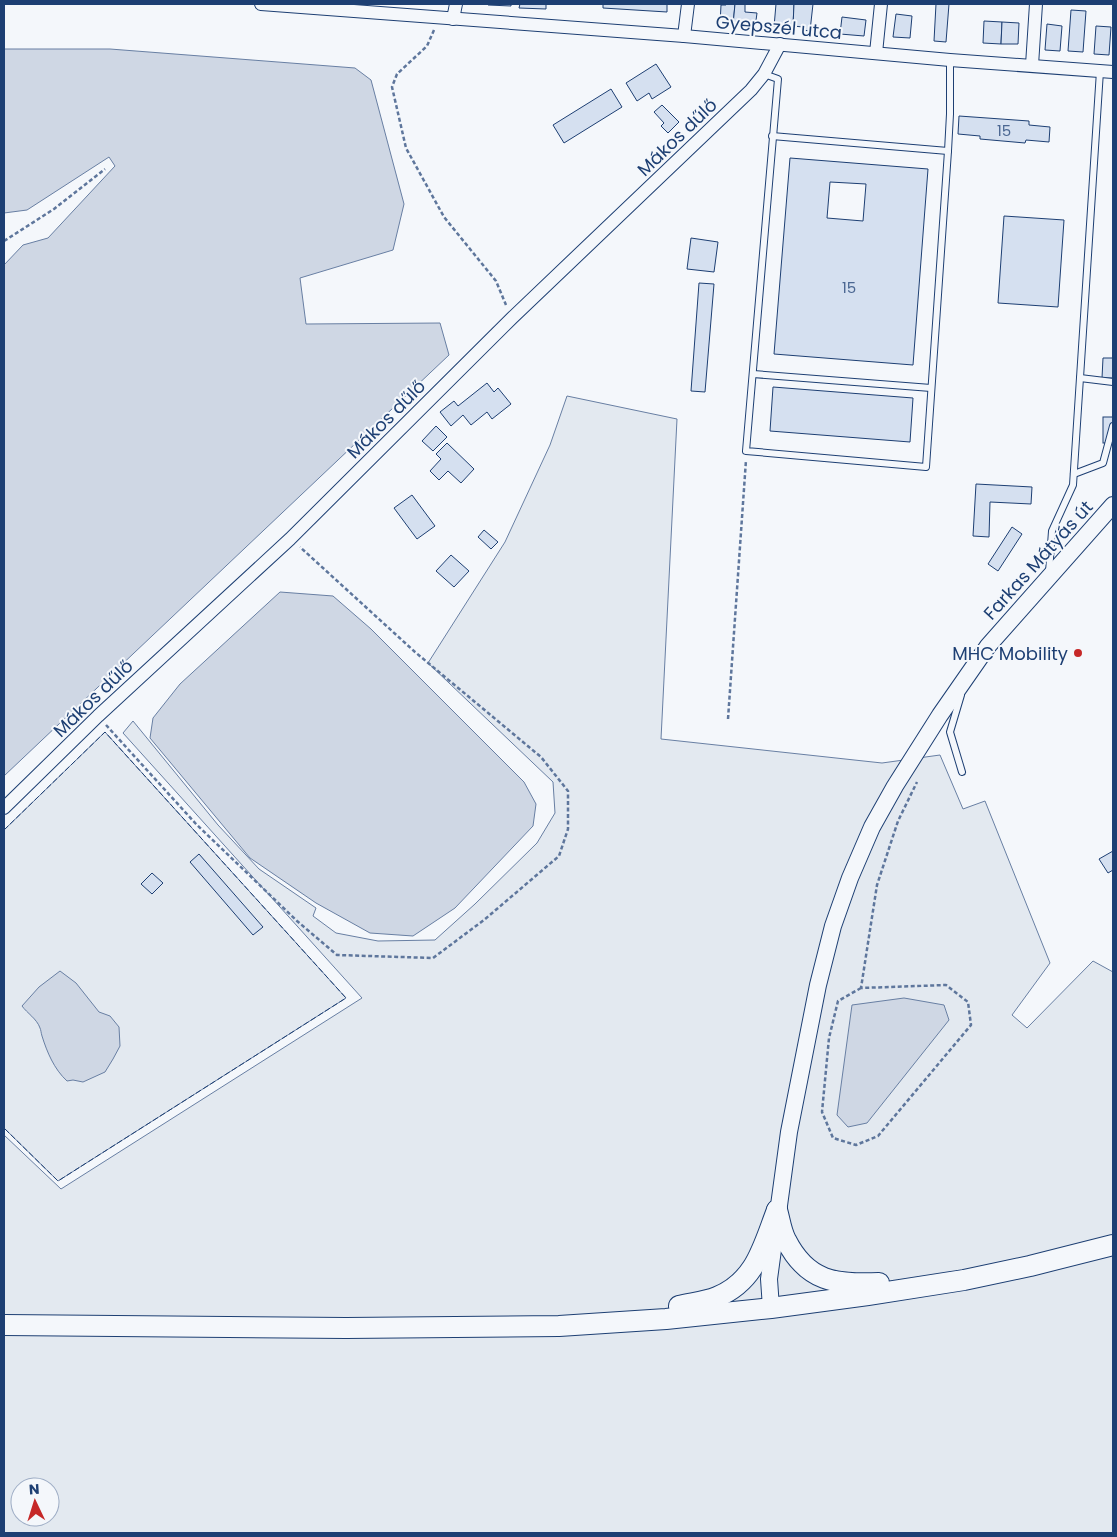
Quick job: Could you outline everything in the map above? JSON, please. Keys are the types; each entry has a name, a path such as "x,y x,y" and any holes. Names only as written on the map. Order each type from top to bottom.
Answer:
{"main road":[{"path":"777,1210 785,1239 798,1261 825,1280 865,1290"},
{"path":"586,1324 716,1298 733,1289 753,1270 777,1210"},
{"path":"4,1325 346,1328 559,1326 666,1318 812,1303 865,1290 964,1280 1113,1245"}],"street":[{"name":"Gyepszél utca","path":"261,4 684,36 950,60 1113,72"},
{"path":"453,19 456,4"},
{"path":"684,36 688,4"},
{"path":"876,53 881,4"},
{"path":"1032,65 1036,4"},
{"name":"Mákos dűlő","path":"4,808 98,716 290,539 512,318 751,90 764,74 780,44"},
{"name":"Farkas Mátyás út","path":"771,1308 769,1279 788,1132 818,986 834,926 850,878 872,827 894,786 988,646 1113,505"}],"lane":[{"path":"764,74 778,79 746,451 926,467 948,151 950,60"},
{"path":"1049,578 1052,531 1073,485 1100,71"},
{"path":"772,136 948,151"},
{"path":"753,374 931,388"},
{"path":"1080,378 1113,382"},
{"path":"1074,474 1103,463 1113,426"},
{"path":"962,772 950,732 965,679"}],"path":[{"path":"439,18 427,46 398,74 392,88 406,148 444,217 496,281 512,318"},
{"path":"4,241 54,210 105,169"},
{"path":"728,719 746,451"},
{"path":"98,716 196,824 297,921 337,955 433,958 484,920 560,856 568,829 568,792 542,757 414,652 290,539"},
{"path":"861,988 877,884 898,821 919,779"},
{"path":"946,985 968,1002 971,1025 878,1136 856,1144 833,1138 822,1112 829,1038 838,1001 861,988 946,985"}],"shaded area":[{"path":"4,49 110,49 355,68 371,80 404,204 393,250 300,278 306,324 440,323 449,355 4,776 4,265 23,245 48,238 115,166 109,157 27,210 4,213"},
{"path":"567,396 677,419 661,739 882,763 940,755 963,809 985,801 1050,963 1012,1015 1027,1028 1093,961 1113,972 1113,1533 4,1533 4,1135 61,1189 362,998 123,733 133,721 218,825 259,869 316,908 313,916 336,933 378,941 435,940 537,843 555,813 553,782 428,663 505,542 550,445"},
{"path":"280,592 333,596 371,629 524,782 536,804 533,826 455,908 413,936 370,933 316,903 250,858 150,738 153,718 180,684"},
{"path":"105,732 346,998 58,1181 4,1128 4,830"},
{"path":"60,971 76,983 99,1012 110,1016 119,1027 120,1046 105,1072 83,1082 67,1081 62,1076 49,1054 39,1025 22,1006 39,987"},
{"path":"904,998 944,1005 949,1020 867,1123 848,1127 837,1115 852,1005"}],"building":[{"path":"511,4 511,6 488,5"},
{"path":"520,4 546,4 546,9 519,8"},
{"path":"603,4 667,4 667,12 603,8"},
{"path":"735,4 733,25 720,24 721,5"},
{"path":"735,4 745,4 745,12 757,13 755,28 733,25"},
{"path":"776,4 794,4 793,26 782,25 782,28 774,27"},
{"path":"794,4 813,4 810,31 802,30 803,27 793,26"},
{"path":"936,4 949,4 946,42 934,41"},
{"path":"1071,10 1086,11 1083,52 1068,51"},
{"path":"896,14 912,16 910,38 893,37"},
{"path":"842,17 866,20 864,36 840,34"},
{"path":"984,21 1002,22 1001,44 983,43"},
{"path":"1002,22 1019,23 1018,44 1001,44"},
{"path":"1047,24 1062,26 1060,51 1045,50"},
{"path":"1096,26 1111,27 1109,55 1094,54"},
{"path":"656,64 671,87 652,99 649,93 637,101 626,83"},
{"path":"611,89 622,107 564,143 553,125"},
{"path":"662,105 679,122 668,133 661,126 664,123 654,112"},
{"path":"959,116 1029,121 1029,125 1050,127 1049,142 1026,140 1025,143 980,139 980,136 958,134"},
{"path":"790,158 928,169 913,365 774,354","holes":["830,182 866,184 863,221 827,218"]},
{"path":"1004,216 1064,220 1058,307 998,303"},
{"path":"691,238 718,242 714,272 687,269"},
{"path":"699,283 714,284 705,392 691,391"},
{"path":"1103,358 1113,358 1113,378 1102,378"},
{"path":"487,383 494,392 498,388 511,404 492,419 487,412 471,425 463,415 451,426 440,412 454,401 458,406"},
{"path":"773,387 913,398 910,442 770,431"},
{"path":"1103,417 1113,417 1113,443 1103,443"},
{"path":"436,426 447,437 433,451 422,441"},
{"path":"447,443 474,469 461,483 448,471 439,480 430,471 441,459 436,454"},
{"path":"976,484 1032,487 1031,504 990,502 989,537 973,536"},
{"path":"412,495 435,526 417,539 394,508"},
{"path":"1012,527 1022,534 998,571 988,564"},
{"path":"484,530 498,542 491,549 478,537"},
{"path":"451,555 469,571 454,587 436,571"},
{"path":"1113,851 1113,870 1108,873 1099,859"},
{"path":"199,854 263,927 253,935 190,862"},
{"path":"152,873 163,883 152,894 141,884"}],"fence":[{"path":"4,830 105,732 346,998 58,1181 4,1128"}],"place":[{"name":"MHC Mobility","path":"1078,653"}]}
